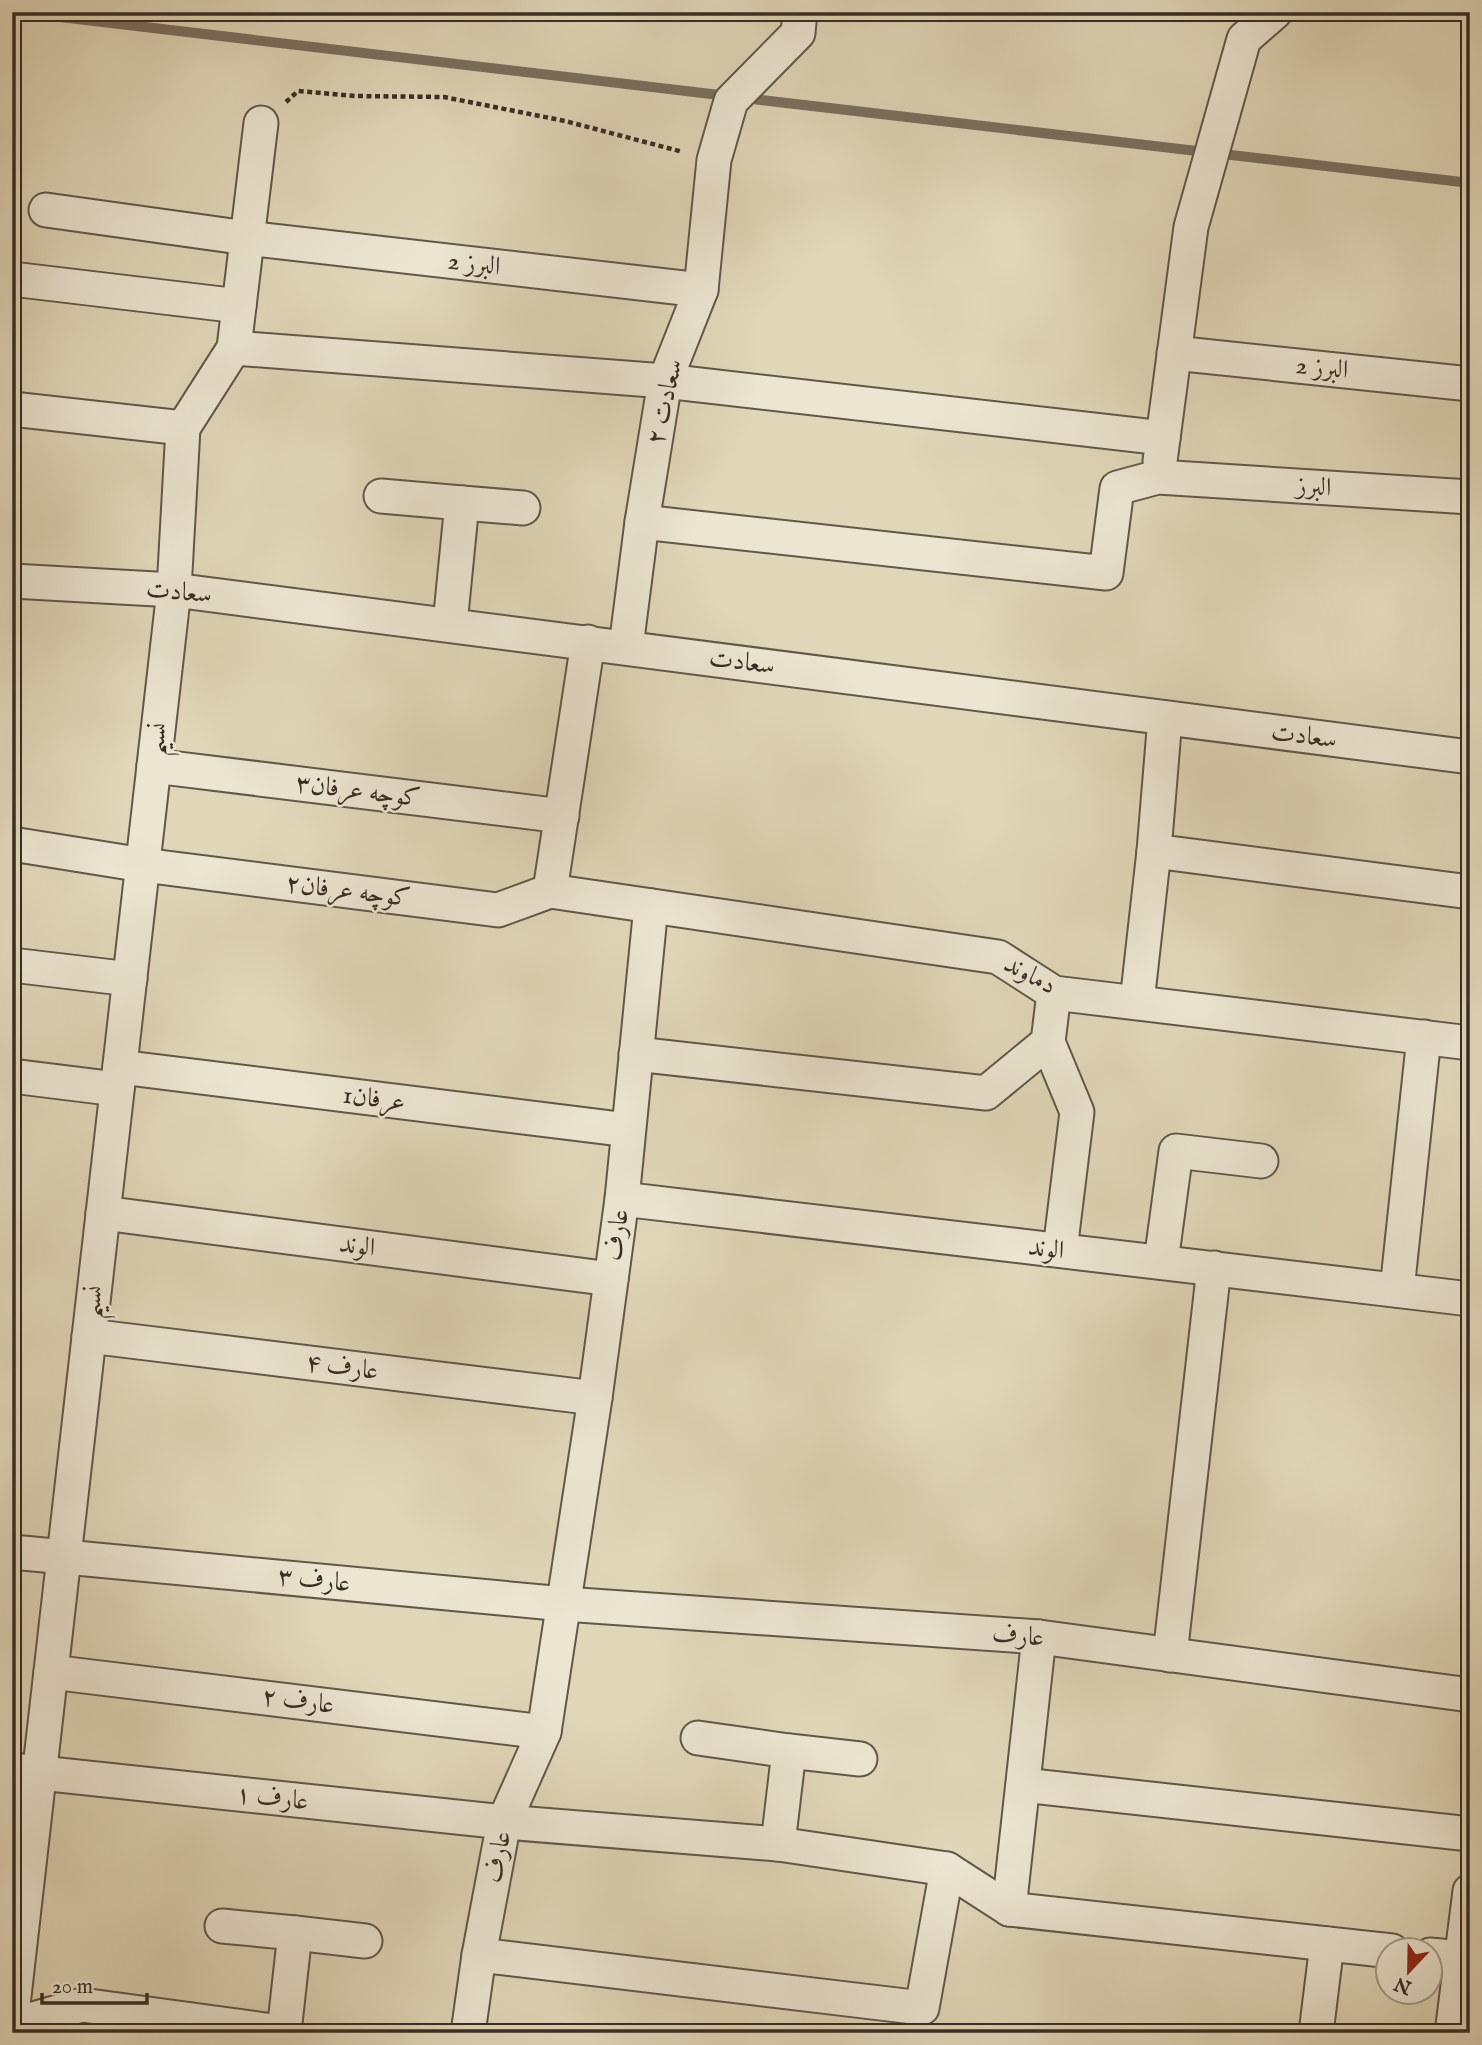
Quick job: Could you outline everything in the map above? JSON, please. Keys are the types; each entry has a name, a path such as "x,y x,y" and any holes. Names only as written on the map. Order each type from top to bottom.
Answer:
{"street":[{"name":"سعادت ۲","path":"626,647 664,381 701,290 714,160 731,101 798,33 800,12"},
{"path":"1157,477 1191,228 1244,39 1275,12"},
{"path":"12,410 183,428 234,348 261,124"},
{"name":"البرز 2","path":"46,210 247,238 701,290"},
{"path":"12,279 239,306"},
{"path":"234,348 664,381 1163,438"},
{"name":"البرز 2","path":"1174,353 1470,384"},
{"name":"نسیم","path":"12,2014 26,1772 51,1672 174,590 183,428"},
{"name":"البرز","path":"642,522 1106,573 1117,488 1157,477 1470,497"},
{"path":"381,496 523,508"},
{"path":"450,624 462,503"},
{"name":"سعادت","path":"12,581 174,590 1470,757"},
{"path":"550,891 589,642"},
{"path":"1137,1002 1154,851 1165,718"},
{"name":"کوچه عرفان۳","path":"154,766 562,816"},
{"name":"کوچه عرفان۲","path":"12,844 143,865 498,910 550,891"},
{"path":"1154,851 1470,892"},
{"name":"دماوند","path":"550,891 998,957 1054,992 1470,1043"},
{"name":"عارف","path":"468,2033 479,1955 504,1822 544,1732 596,1398 622,1199 652,906"},
{"path":"12,965 130,979"},
{"path":"1054,992 1048,1042 1077,1112 1060,1251"},
{"path":"1397,1290 1424,1038"},
{"path":"636,1054 986,1093 1048,1042"},
{"name":"عرفان1","path":"12,1076 118,1078 628,1130"},
{"path":"1161,1262 1176,1151 1261,1161"},
{"name":"الوند","path":"622,1199 1470,1299"},
{"name":"الوند","path":"103,1213 611,1279"},
{"path":"1170,1655 1214,1268"},
{"name":"عارف ۴","path":"89,1336 596,1398"},
{"name":"عارف ۳","path":"12,1552 564,1604"},
{"name":"عارف","path":"564,1604 1039,1637 1470,1695"},
{"path":"1009,1909 1039,1637"},
{"name":"عارف ۲","path":"51,1672 544,1732"},
{"path":"698,1738 860,1759"},
{"path":"778,1844 789,1751"},
{"name":"عارف ۱","path":"26,1772 504,1822 778,1844 947,1869"},
{"path":"1023,1785 1470,1834"},
{"path":"479,1955 922,2008 947,1869 1009,1909 1374,1949"},
{"path":"1452,2033 1445,1956 1470,1891"},
{"path":"222,1926 365,1941"},
{"path":"12,2025 82,2005 285,2033 295,1933"},
{"path":"1315,2033 1328,1944"},
{"path":"12,2025 28,2033"}],"path":[{"path":"261,124 298,91 355,96 444,97 565,121 714,160"}],"waterway":[{"path":"18,12 728,96"},
{"path":"744,98 1470,183"}]}
